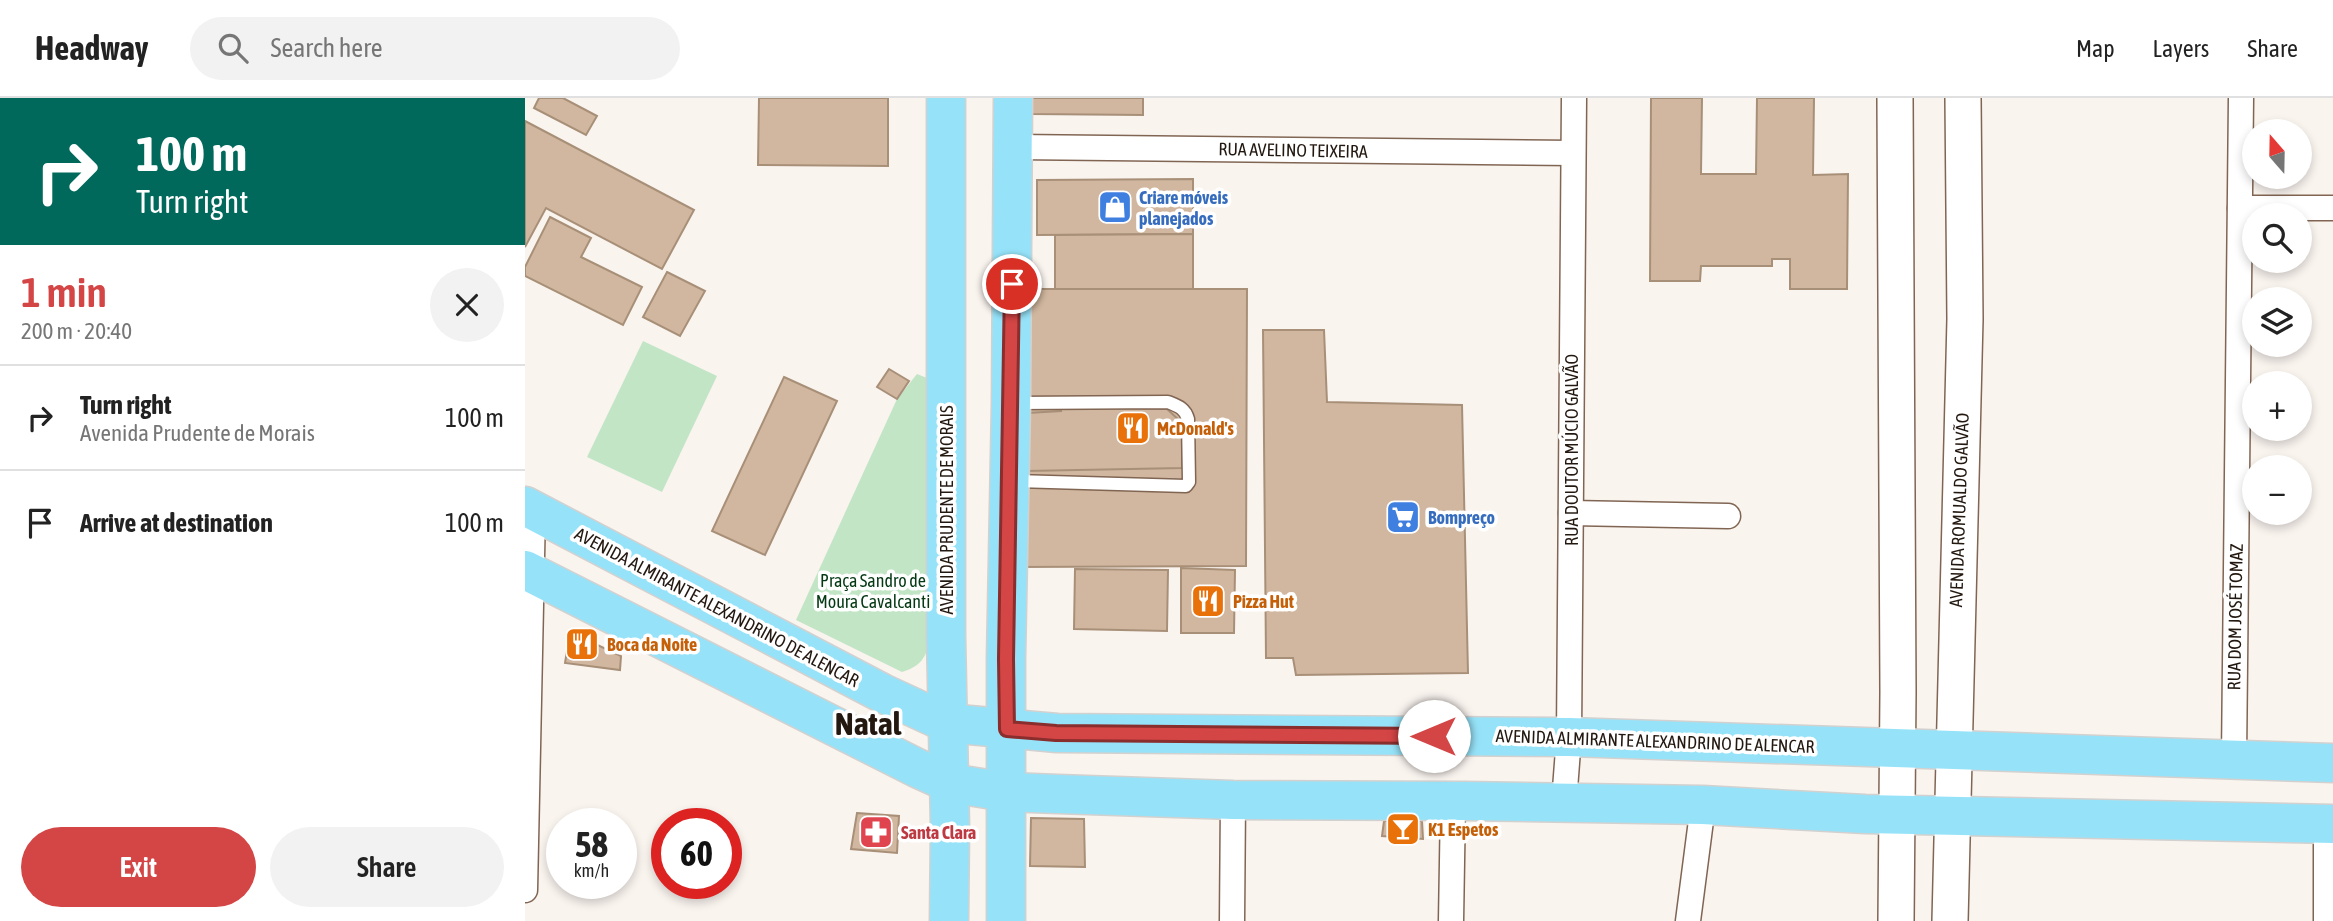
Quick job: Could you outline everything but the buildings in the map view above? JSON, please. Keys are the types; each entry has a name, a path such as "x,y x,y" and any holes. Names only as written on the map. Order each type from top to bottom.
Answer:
{"main road":[{"name":"AVENIDA PRUDENTE DE MORAIS","path":"946,98 949,921"},
{"path":"1006,921 1013,98"},
{"path":"1895,98 1896,921"},
{"name":"AVENIDA ROMUALDO GALVÃO","path":"1950,921 1952,750 1965,319 1963,98"},
{"name":"AVENIDA ALMIRANTE ALEXANDRINO DE ALENCAR","path":"529,508 882,693 947,723 1056,733 1569,737 2333,763"},
{"path":"529,572 917,768 950,783 1006,792 1233,800 1703,805 1895,815 2329,824"}],"street":[{"name":"RUA DOUTOR MÚCIO GALVÃO","path":"1565,803 1569,737 1574,98"},
{"name":"RUA DOM JOSÉ TOMAZ","path":"2234,759 2241,98"},
{"name":"RUA AVELINO TEIXEIRA","path":"1013,147 1573,153"},
{"path":"2240,208 2333,208"},
{"path":"525,890 529,508"},
{"path":"1570,513 1728,516"},
{"path":"1232,921 1233,800"},
{"path":"1451,921 1453,802"},
{"path":"1688,921 1703,805"},
{"path":"2326,921 2329,824"}],"lane":[{"path":"1008,481 1186,486 1189,482 1188,419 1186,411 1179,406 1168,402 1011,403"}],"green space":[{"path":"643,341 717,376 662,492 587,457"},
{"name":"Praça Sandro de Moura Cavalcanti","path":"917,374 927,378 929,644 920,662 902,672 796,620 897,399"}],"place":[{"name":"Criare móveis planejados","path":"1115,207"},
{"name":"McDonald's","path":"1133,428"},
{"name":"Bompreço","path":"1403,517"},
{"name":"Pizza Hut","path":"1208,601"},
{"name":"Boca da Noite","path":"582,644"},
{"name":"K1 Espetos","path":"1403,829"},
{"name":"Santa Clara","path":"876,832"}],"district":[{"name":"Natal","path":"868,723"}],"route":[{"path":"1012,284 1007,729 1056,733 1434,736"}]}
